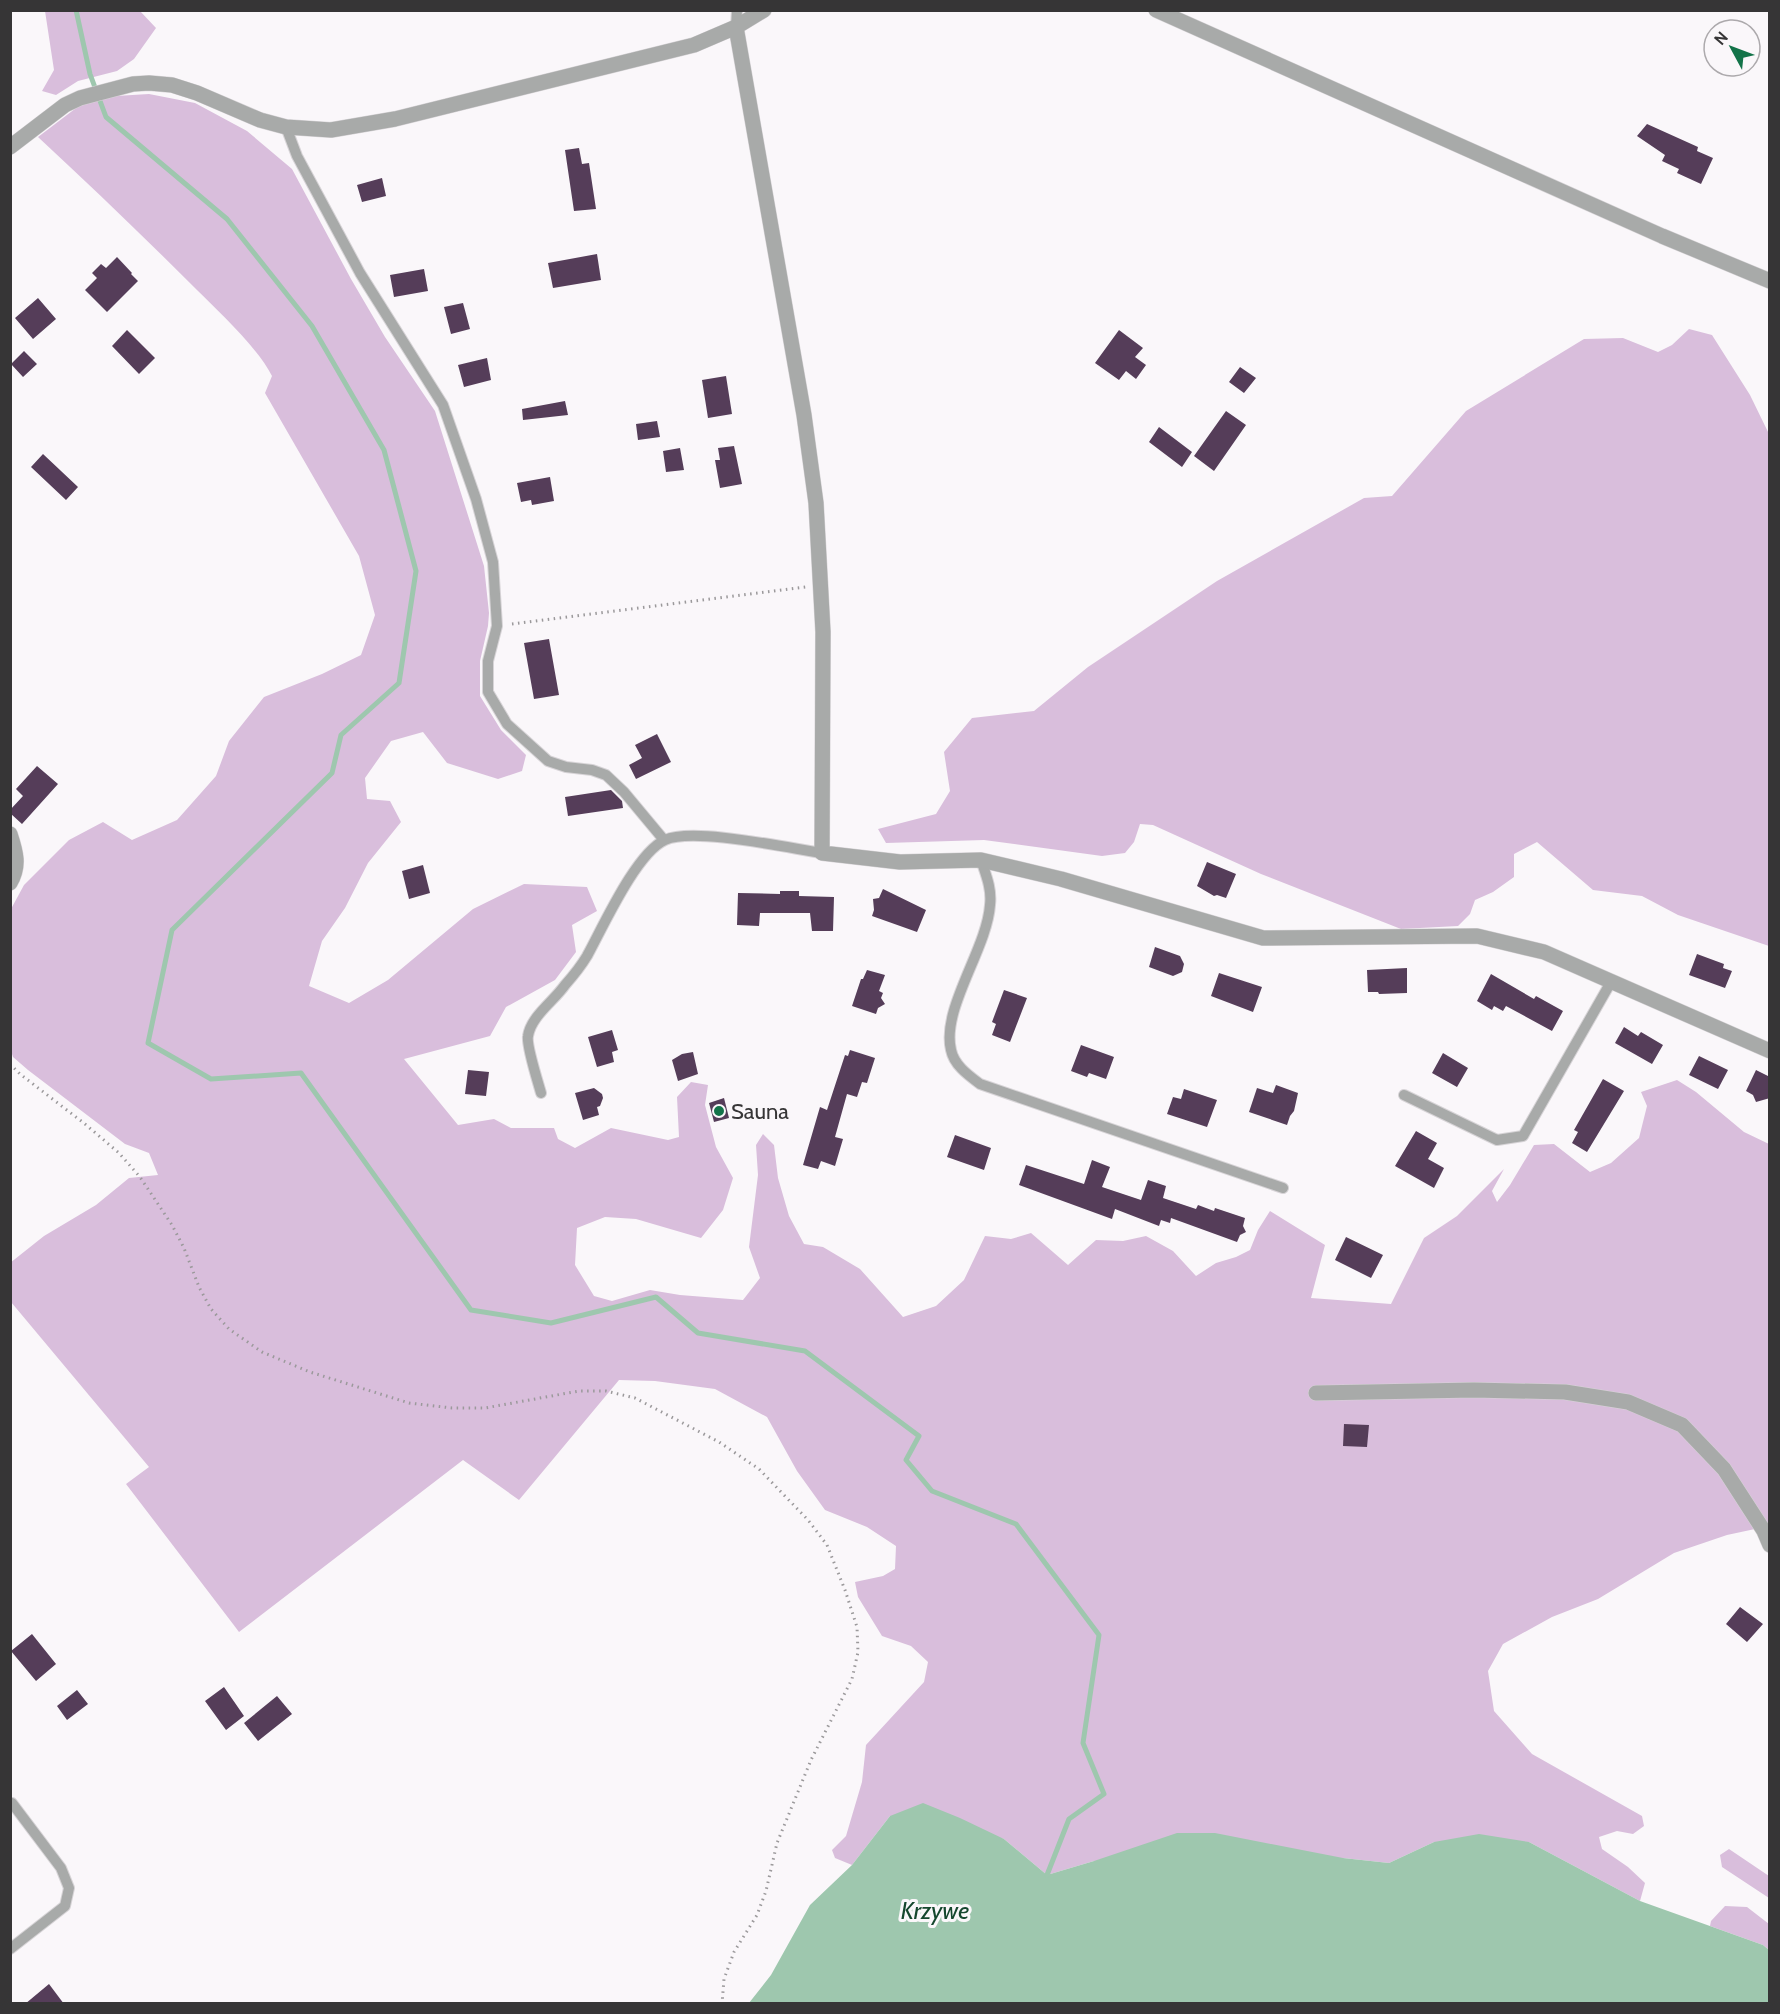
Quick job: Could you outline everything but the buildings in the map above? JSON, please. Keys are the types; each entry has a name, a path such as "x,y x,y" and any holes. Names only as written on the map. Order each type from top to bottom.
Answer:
{"street":[{"path":"10,147 52,113 80,98 113,88 149,83 172,85 197,93 260,120 286,127 331,130 395,119 694,45 736,27 764,10"},
{"path":"1156,10 1652,231 1770,281"},
{"path":"736,27 804,415 816,503 823,632 822,853 900,862 981,860 1061,879 1263,938 1477,936 1544,952 1770,1051"},
{"path":"10,834 17,863 10,883"},
{"path":"1316,1393 1474,1390 1565,1392 1628,1402 1682,1425 1724,1469 1764,1531 1770,1545"}],"lane":[{"path":"736,27 737,10"},
{"path":"286,127 297,156 360,273 443,405 476,499 493,562 497,626 488,661 488,692 507,724 548,761 566,767 592,770 606,776 624,792 664,840"},
{"path":"541,1093 527,1037 533,1023 563,989 585,958 638,865 648,853 664,840 684,835 715,837 822,853"},
{"path":"981,860 989,884 990,905 982,942 955,1007 950,1031 951,1050 957,1063 968,1075 980,1084 1283,1188"},
{"path":"1404,1095 1497,1140 1523,1136 1611,982"},
{"path":"10,1949 64,1906 69,1888 61,1868 12,1803"}],"path":[{"path":"497,626 820,585"},
{"path":"10,1064 86,1124 119,1153 140,1177 172,1225 211,1309 229,1329 262,1352 310,1372 409,1403 452,1408 485,1408 579,1391 606,1391 635,1398 719,1442 759,1469 808,1520 827,1545 857,1627 858,1652 852,1679 811,1760 777,1843 766,1891 757,1915 734,1952 724,1979 722,2004"}],"shaded area":[{"path":"45,11 140,11 156,28 134,59 117,71 78,81 56,95 42,91 54,70"},
{"path":"149,94 195,103 247,131 292,169 385,337 435,411 484,566 489,613 480,661 480,696 501,730 526,755 522,771 498,779 447,763 423,732 391,741 365,778 367,799 390,801 401,822 368,863 345,908 322,941 309,986 349,1003 388,980 473,909 524,884 587,887 597,911 572,925 576,952 555,980 506,1007 490,1036 404,1059 458,1125 494,1119 511,1128 554,1128 558,1139 575,1148 611,1128 668,1140 679,1137 677,1097 691,1082 708,1085 705,1105 716,1147 733,1178 723,1210 701,1238 636,1219 605,1217 577,1228 575,1265 594,1296 612,1301 650,1290 743,1300 760,1278 749,1247 758,1175 756,1145 763,1134 774,1145 778,1178 789,1216 804,1244 823,1247 860,1269 903,1317 936,1306 964,1280 985,1236 1011,1239 1031,1233 1068,1265 1096,1240 1123,1241 1146,1236 1173,1251 1196,1276 1216,1263 1250,1250 1258,1230 1270,1211 1325,1245 1311,1298 1391,1304 1424,1238 1457,1216 1504,1169 1492,1191 1497,1202 1534,1145 1554,1144 1590,1172 1611,1163 1639,1138 1647,1106 1641,1092 1677,1080 1696,1092 1744,1132 1769,1144 1769,1526 1727,1535 1674,1553 1598,1599 1552,1617 1503,1644 1488,1671 1494,1711 1532,1754 1642,1816 1644,1826 1633,1834 1617,1831 1599,1837 1602,1849 1628,1867 1645,1883 1640,1901 1529,1842 1434,1842 1389,1863 1343,1858 1094,1861 1047,1875 1004,1839 890,1816 852,1865 835,1858 832,1850 846,1836 862,1782 866,1745 924,1682 928,1662 911,1646 882,1636 858,1597 855,1582 883,1576 895,1569 896,1546 867,1527 825,1510 797,1471 767,1417 715,1389 655,1381 619,1380 519,1500 463,1460 239,1632 126,1484 149,1467 11,1302 10,1263 44,1236 96,1205 129,1178 158,1175 149,1153 125,1144 13,1057 10,1048 11,909 24,885 69,840 103,822 132,840 177,820 216,776 229,741 264,697 322,674 361,655 375,615 359,556 265,393 272,376 266,365 248,342 216,309 38,137 84,102 116,96"},
{"path":"1689,329 1712,335 1750,395 1769,434 1769,946 1678,915 1642,896 1593,890 1537,842 1514,854 1514,877 1493,892 1475,900 1470,914 1458,926 1401,929 1261,874 1153,825 1140,824 1134,842 1125,853 1102,856 984,840 886,843 878,829 936,814 950,791 944,752 972,718 1034,711 1088,667 1217,581 1364,498 1392,496 1466,411 1584,339 1623,338 1658,352 1672,345"},
{"path":"1729,1849 1769,1876 1769,1898 1722,1867 1720,1855"},
{"path":"1725,1906 1747,1907 1769,1924 1769,1950 1763,1945 1710,1926 1711,1921"}],"water":[{"name":"Krzywe","path":"923,1803 1004,1839 1047,1875 1177,1833 1215,1833 1343,1858 1389,1863 1434,1842 1479,1834 1529,1842 1640,1901 1763,1945 1769,1950 1769,2003 749,2003 771,1975 810,1905 852,1865 890,1816"}],"waterway":[{"path":"76,10 90,74 106,117 227,219 312,326 384,450 416,571 399,683 341,735 332,773 172,930 148,1043 211,1079 301,1073 471,1310 551,1323 656,1297 698,1333 805,1351 919,1436 906,1460 932,1491 1016,1524 1099,1635 1083,1743 1104,1794 1069,1819 1047,1875"}],"place":[{"name":"Sauna","path":"719,1111"}]}
